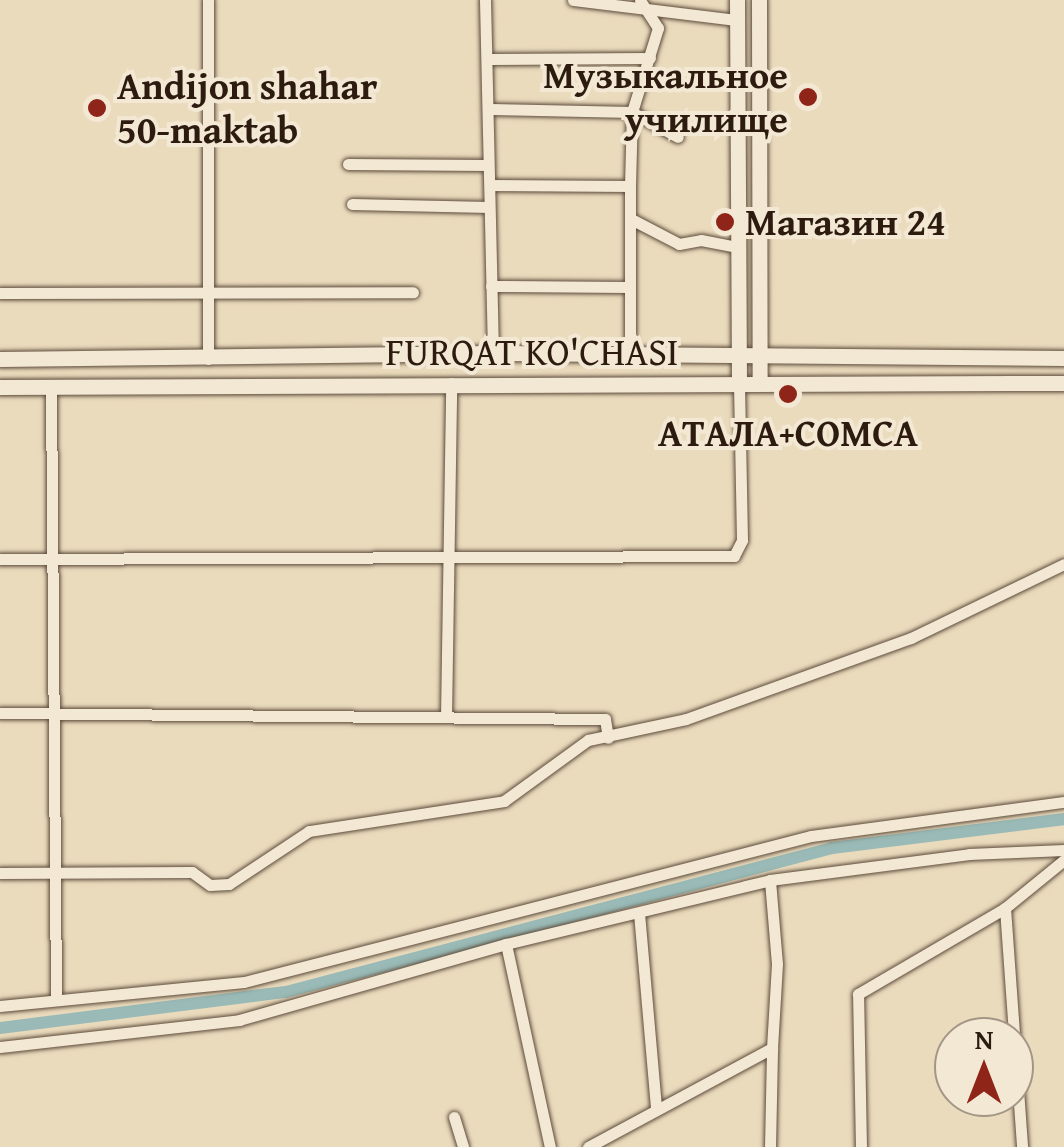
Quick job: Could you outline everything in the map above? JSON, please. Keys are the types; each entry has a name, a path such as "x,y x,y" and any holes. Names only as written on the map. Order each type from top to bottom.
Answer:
{"main road":[{"path":"737,0 738,383"},
{"path":"759,0 760,382"},
{"name":"FURQAT KO'CHASI","path":"0,359 493,353 1064,358"},
{"name":"FURQAT KO'CHASI","path":"0,387 1064,383"}],"street":[{"path":"208,0 208,359"},
{"path":"485,0 490,58 488,165 493,353"},
{"path":"573,0 737,20"},
{"path":"630,354 632,112 658,28 652,10 640,0"},
{"path":"490,58 650,58"},
{"path":"490,109 632,112 678,137"},
{"path":"348,164 488,165"},
{"path":"490,185 630,186"},
{"path":"352,204 490,207"},
{"path":"631,219 679,244 701,240 736,247"},
{"path":"491,286 628,286"},
{"path":"0,293 413,292"},
{"path":"446,717 450,383"},
{"path":"0,559 734,556 742,540 738,383"},
{"path":"51,389 50,713 56,1000"},
{"path":"0,873 192,872 210,885 229,884 309,831 504,801 577,746 686,719 910,638 1064,564"},
{"path":"0,713 605,718 608,738"},
{"path":"0,1006 244,982 810,836 1064,802"},
{"path":"0,1047 238,1020 506,944 770,880 969,854 1064,850"},
{"path":"861,1147 858,994 1005,908 1064,860"},
{"path":"770,880 777,964 770,1147"},
{"path":"1005,908 1022,1147"},
{"path":"639,914 656,1110"},
{"path":"506,944 550,1147"},
{"path":"588,1147 772,1048"},
{"path":"454,1116 464,1147"}],"waterway":[{"path":"0,1028 286,992 832,848 1064,819"}],"place":[{"name":"Музыкальное училище","path":"808,97"},
{"name":"Andijon shahar 50-maktab","path":"97,108"},
{"name":"Магазин 24","path":"725,222"},
{"name":"АТАЛА+СОМСА","path":"788,394"}]}
